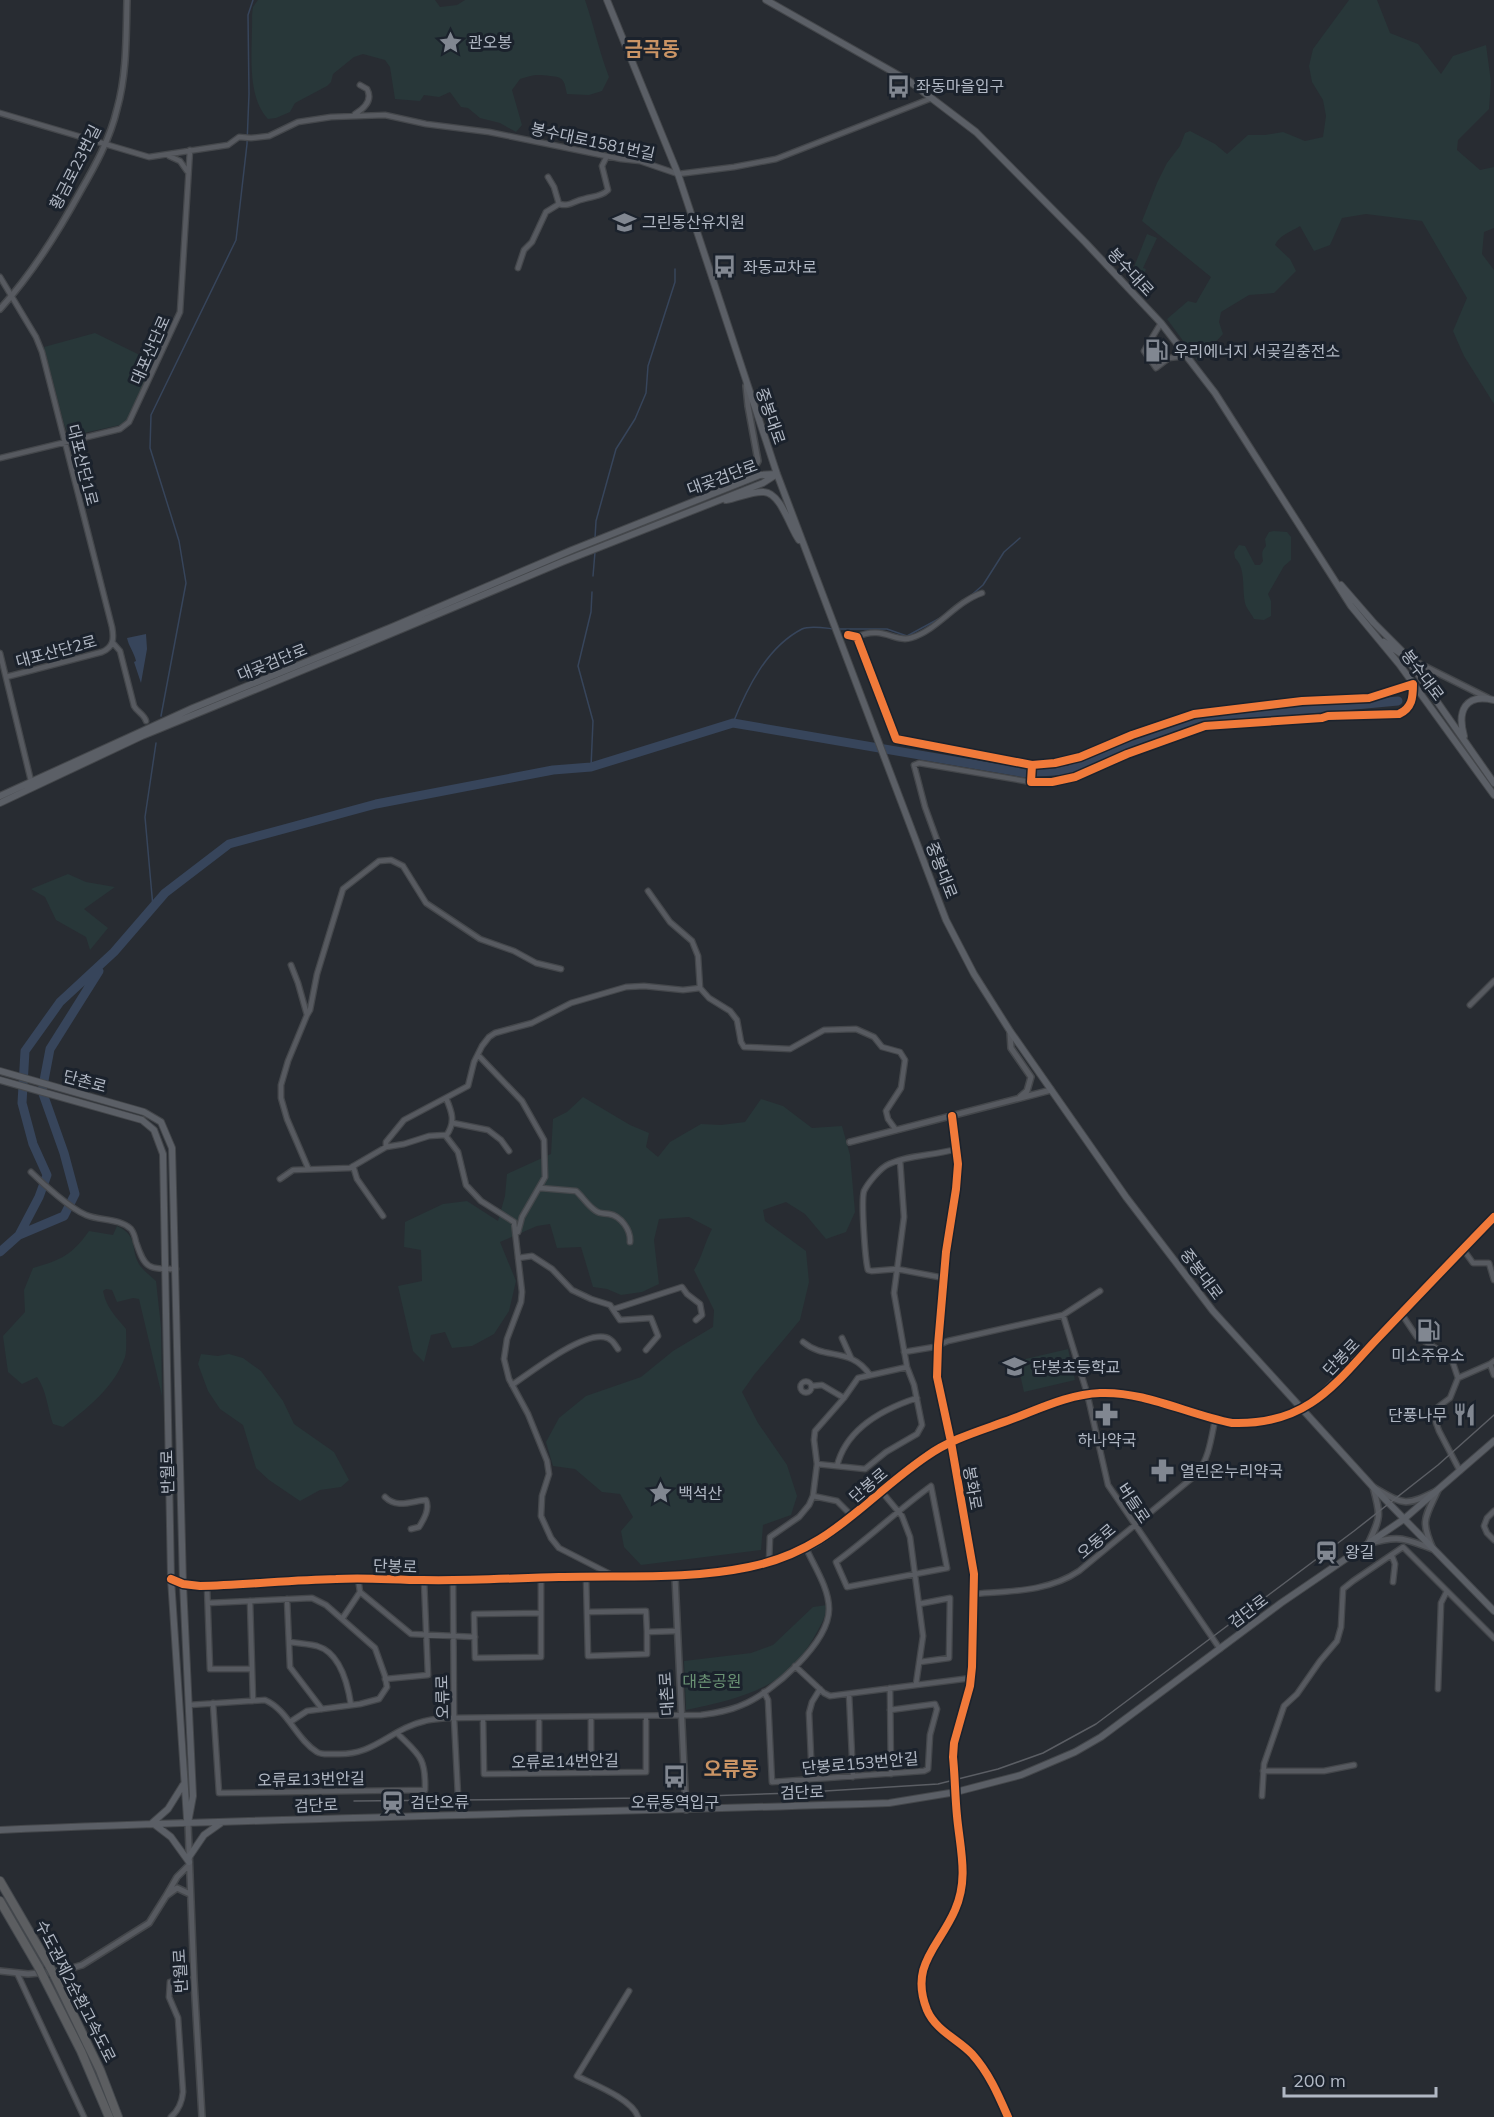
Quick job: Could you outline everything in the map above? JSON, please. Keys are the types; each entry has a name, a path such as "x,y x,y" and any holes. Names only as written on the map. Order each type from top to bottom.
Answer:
{"highway":[{"name":"수도권제2순환고속도로","path":"0,1881 51,1967 100,2070 118,2117"},
{"name":"수도권제2순환고속도로","path":"0,1901 39,1968 81,2051 109,2117"}],"main road":[{"name":"중봉대로","path":"607,0 678,174 746,384 804,546 946,920 974,974 1010,1031 1126,1197 1213,1311 1373,1486 1494,1611"},
{"name":"봉수대로","path":"766,0 909,81 976,132 1085,242 1161,324 1215,393 1351,606 1413,684 1494,795"},
{"name":"대곶검단로","path":"0,796 193,708 610,539 720,491 760,475 777,474"},
{"name":"대곶검단로","path":"610,539 717,501 763,483 777,474"},
{"path":"717,501 763,492 770,494 776,498 790,527 804,546"},
{"name":"대곶검단로","path":"0,804 142,736 573,554"},
{"path":"1329,571 1406,657"},
{"path":"1374,634 1406,657"},
{"name":"봉수대로","path":"1406,657 1494,783"},
{"path":"1422,697 1423,693 1431,693"},
{"path":"1466,742 1461,722 1464,706 1471,701 1492,699"},
{"name":"단촌로","path":"0,1071 144,1112 161,1122"},
{"name":"단촌로","path":"0,1080 142,1120 154,1130"},
{"name":"반월로","path":"161,1122 172,1148 183,1584 193,1796 188,1823"},
{"name":"반월로","path":"154,1130 163,1154 171,1579 188,1823"},
{"name":"검단로","path":"0,1830 889,1803 956,1792 1021,1775 1075,1752 1101,1737 1281,1603 1404,1519 1494,1441"},
{"path":"184,1784 168,1809 152,1824 180,1846 189,1862"},
{"path":"189,1862 204,1835 222,1823"}],"street":[{"name":"황금로23번길","path":"0,309 12,296 53,238 104,145 117,110 123,82 128,0"},
{"path":"353,116 366,106 369,99 367,89 360,85"},
{"name":"봉수대로1581번길","path":"190,150 228,145 241,137 269,136 298,122 331,117 385,115 640,161 678,174 776,159 932,98"},
{"path":"0,114 149,157 190,150"},
{"name":"대포산단로","path":"0,459 120,429 127,425 167,342 181,307 190,150"},
{"path":"167,155 180,160 188,175"},
{"path":"518,268 524,250 532,243 546,212 559,204 568,206 582,200 602,196 607,192 608,185 602,166 607,156"},
{"path":"548,177 559,204"},
{"path":"0,277 12,296"},
{"name":"대포산단1로","path":"12,296 40,347 112,627 112,644 120,651 134,705 146,721"},
{"path":"1161,324 1144,351 1146,356 1156,368 1169,358 1186,356"},
{"path":"720,491 753,470 758,461 746,384"},
{"path":"848,635 858,636 877,632 902,639 911,638 942,620 966,600 982,593"},
{"path":"858,636 896,739 1032,765 1080,757 1166,722 1194,714 1302,701 1369,698 1413,684 1413,698 1410,706 1399,714 1328,716 1206,726 1127,754 1075,777 1052,782 1031,782 919,763 914,765 922,798 945,862"},
{"name":"대포산단2로","path":"6,677 96,654 106,650 112,644"},
{"path":"0,653 31,781"},
{"path":"1406,657 1492,699"},
{"path":"1031,782 1032,765"},
{"path":"308,1168 287,1119 281,1085 288,1061 310,1010 317,974 343,889 380,861 391,860 403,866 426,903 480,939 514,951 542,965 561,969"},
{"path":"648,891 670,922 692,940 698,956 700,988 709,998 730,1011 737,1020 741,1042 747,1048 790,1049 827,1029 856,1029 874,1037 882,1047 900,1052 905,1060 901,1088 886,1111 888,1119 896,1130"},
{"path":"291,965 307,1015"},
{"path":"1470,1005 1494,981"},
{"path":"386,1147 386,1142 404,1120 468,1086 478,1054 492,1034 540,1020 571,1003 626,987 644,986 683,990 700,988"},
{"path":"1010,1031 1011,1048 1031,1077 1027,1091 1019,1098"},
{"path":"478,1054 522,1101 543,1136 545,1172 540,1188 522,1217 517,1238"},
{"path":"850,1142 1051,1090"},
{"path":"446,1098 453,1123 446,1136"},
{"name":"봉화로","path":"952,1116 958,1164 944,1278 938,1345 938,1377 971,1556 973,1594 971,1678 954,1743 956,1792"},
{"path":"453,1123 488,1130 501,1140 509,1151"},
{"path":"280,1179 293,1170 337,1169 353,1166 386,1147 429,1136 446,1136"},
{"path":"446,1136 458,1152 466,1185 481,1201 514,1222 522,1292 504,1352 506,1368 512,1385 528,1413 547,1461 549,1474 542,1496 541,1516 559,1548 615,1576"},
{"path":"944,1278 897,1269 873,1271 867,1268 864,1195 865,1190 882,1168 917,1155 933,1155 956,1149"},
{"path":"818,1464 865,1470 886,1452 917,1434 922,1425 907,1367 894,1293 904,1217 900,1160"},
{"path":"353,1166 357,1179 383,1216"},
{"path":"31,1172 81,1212 111,1220 130,1229 146,1264 152,1268 176,1269"},
{"path":"540,1188 576,1191 585,1203 599,1213 610,1214 622,1222 629,1230 630,1242"},
{"name":"단봉로","path":"171,1579 183,1584 207,1586 358,1578 424,1581 586,1576 675,1577 749,1568 806,1548 835,1530 928,1454 951,1442 1087,1394 1104,1392 1131,1396 1215,1420 1250,1424 1281,1417 1305,1407 1319,1397 1493,1220"},
{"path":"1463,1249 1473,1263 1489,1263 1494,1280"},
{"path":"518,1258 532,1256 552,1269 572,1290 610,1305 620,1320 651,1318 658,1336 646,1350"},
{"path":"614,1309 682,1287 700,1304 702,1315 696,1320"},
{"path":"904,1352 1063,1315 1100,1292"},
{"path":"1401,1313 1417,1337 1451,1357 1458,1378 1450,1398 1438,1407 1435,1420 1460,1471"},
{"name":"버들로","path":"1063,1315 1087,1394 1108,1485 1220,1649"},
{"path":"512,1385 575,1344 605,1337 614,1341 618,1349"},
{"path":"842,1338 851,1358"},
{"path":"803,1342 809,1347 851,1358 865,1368 870,1375"},
{"path":"1458,1378 1492,1362 1494,1374"},
{"path":"769,1562 770,1537 806,1511 813,1496 818,1464 814,1440 815,1431 858,1378 907,1367"},
{"path":"812,1386 822,1385 844,1398"},
{"path":"837,1466 853,1436 873,1418 897,1404 916,1398"},
{"name":"오동로","path":"973,1594 1040,1588 1067,1579 1079,1571 1197,1474 1208,1453 1215,1420"},
{"path":"931,1486 948,1568 915,1575 847,1587 836,1562 860,1545 897,1510 931,1486"},
{"path":"1373,1486 1398,1501 1410,1502 1438,1490"},
{"path":"1368,1544 1380,1518 1373,1486"},
{"path":"1433,1549 1425,1530 1424,1521 1438,1490"},
{"path":"882,1492 907,1525 910,1537 923,1636 916,1684"},
{"name":"단봉로","path":"813,1496 837,1501 852,1516"},
{"path":"385,1497 391,1503 396,1504 426,1500 427,1507 423,1521 419,1527 411,1529"},
{"path":"1494,1511 1487,1518 1484,1526 1494,1540"},
{"path":"1368,1544 1399,1537 1433,1549"},
{"path":"1262,1796 1264,1764 1284,1706 1297,1694 1320,1661 1338,1641 1343,1589 1353,1581 1403,1547 1494,1638"},
{"path":"189,1705 265,1700 274,1704 319,1754 347,1755 363,1752 425,1721 454,1718 646,1716 722,1712 742,1705 765,1692 795,1666 814,1644 827,1620 829,1612 827,1595 806,1548"},
{"path":"1392,1556 1395,1564 1393,1582"},
{"path":"586,1576 588,1656 647,1654 646,1611 587,1612"},
{"path":"541,1577 541,1612 541,1657 475,1658 474,1614 541,1612"},
{"name":"대촌로","path":"675,1577 686,1810"},
{"path":"342,1619 360,1592 358,1578"},
{"name":"오류로","path":"453,1580 454,1718 459,1815"},
{"path":"385,1679 428,1675 424,1581"},
{"path":"207,1586 210,1669 251,1668"},
{"path":"1438,1689 1441,1603 1447,1591"},
{"path":"360,1592 411,1634 475,1637"},
{"path":"208,1603 312,1598 326,1605 375,1648 387,1687 379,1699 307,1711 290,1722"},
{"path":"919,1604 950,1598 949,1658 920,1662"},
{"path":"287,1599 290,1667 322,1709"},
{"path":"250,1601 253,1701"},
{"path":"647,1632 677,1631"},
{"path":"289,1642 320,1647 334,1658 348,1682 351,1705"},
{"path":"795,1666 830,1696 971,1678"},
{"path":"890,1688 891,1774"},
{"path":"812,1779 809,1713 812,1702 820,1689"},
{"name":"단봉로153번안길","path":"765,1692 768,1700 772,1782 891,1774 928,1769 930,1736 937,1709 935,1704 890,1710"},
{"path":"849,1694 852,1777"},
{"name":"오류로13번안길","path":"213,1703 219,1792 425,1790 422,1758 397,1733"},
{"name":"오류로14번안길","path":"483,1718 484,1774 591,1773 646,1772 646,1716"},
{"path":"591,1717 591,1773"},
{"path":"539,1718 539,1773"},
{"path":"1263,1771 1324,1771 1354,1765"},
{"path":"956,1792 964,1877 955,1911 928,1953 923,1967 921,1987 928,2012 950,2038 970,2052 989,2073 1008,2117"},
{"name":"반월로","path":"188,1823 202,2117"},
{"path":"0,1971 17,1973 62,1971 82,1965 149,1923 177,1877 189,1862"},
{"path":"166,1896 177,1888 190,1894"},
{"path":"17,1973 84,2117"},
{"path":"170,1982 169,1996 178,2018 183,2092 182,2101 171,2117"},
{"path":"629,1990 578,2076 634,2108 638,2117"}],"green space":[{"path":"258,0 435,0 440,7 457,5 465,0 585,0 609,77 602,91 589,95 567,94 564,82 558,77 538,75 520,79 512,90 522,125 516,132 500,123 480,118 468,108 461,107 450,92 439,97 424,95 420,101 395,99 390,67 385,60 363,54 354,57 333,74 327,86 295,103 290,112 268,119 261,109 253,84 252,15 253,7"},
{"path":"1349,0 1377,0 1390,33 1418,44 1441,74 1453,56 1486,45 1491,82 1489,109 1458,140 1457,150 1480,170 1494,167 1494,228 1484,232 1482,254 1494,270 1494,404 1464,356 1453,331 1467,298 1422,221 1366,214 1342,218 1330,245 1314,251 1300,226 1286,234 1275,245 1290,259 1296,271 1274,293 1249,295 1221,312 1219,322 1223,334 1198,361 1167,319 1188,301 1196,303 1211,277 1142,221 1167,163 1180,146 1185,133 1190,131 1215,144 1227,154 1248,135 1283,132 1305,141 1323,137 1326,116 1323,100 1312,82 1309,66 1313,49"},
{"path":"1147,234 1157,238 1143,268 1146,269 1141,283 1133,280 1138,268 1134,267"},
{"path":"95,333 154,362 127,420 120,425 75,435 67,431 64,424 44,347"},
{"path":"1269,532 1287,532 1291,537 1291,560 1284,566 1268,594 1271,601 1271,616 1264,620 1254,619 1246,606 1241,568 1234,552 1239,545 1245,546 1255,565 1260,565 1266,546 1265,539"},
{"path":"68,874 86,882 115,887 84,909 108,928 90,950 86,937 56,920 45,897 31,889"},
{"path":"583,1097 630,1125 649,1133 646,1147 658,1157 670,1142 701,1124 721,1125 745,1122 761,1099 783,1106 812,1128 842,1126 850,1155 855,1212 846,1232 826,1239 805,1214 786,1202 763,1210 765,1221 806,1251 809,1282 800,1320 742,1392 758,1423 787,1465 797,1496 791,1515 763,1525 761,1550 641,1565 624,1547 621,1531 633,1517 620,1494 602,1492 575,1469 553,1466 546,1442 559,1418 586,1396 641,1377 673,1351 713,1327 714,1310 694,1270 712,1229 689,1217 659,1219 654,1240 659,1284 642,1292 621,1295 607,1289 593,1287 581,1247 557,1248 550,1224 537,1226 500,1242 516,1281 509,1311 494,1334 472,1346 452,1348 445,1332 431,1335 424,1362 413,1351 398,1286 422,1281 421,1250 404,1247 405,1222 443,1204 467,1201 498,1221 505,1196 507,1174 551,1154 553,1119 567,1112"},
{"path":"117,1226 129,1234 137,1261 156,1281 161,1327 162,1396 139,1299 133,1298 117,1302 112,1290 106,1289 103,1291 106,1302 126,1329 125,1357 107,1387 91,1405 63,1427 53,1424 45,1394 37,1377 22,1384 8,1372 3,1336 25,1312 24,1290 33,1268 65,1256 89,1231 113,1235"},
{"path":"1068,1349 1075,1380 1024,1392 1017,1361"},
{"path":"201,1354 218,1356 229,1354 243,1358 261,1371 283,1401 294,1424 334,1452 349,1480 341,1487 320,1490 300,1501 269,1480 256,1468 243,1425 220,1409 208,1391 198,1364"},
{"name":"대촌공원","path":"827,1605 822,1623 813,1639 788,1670 774,1681 741,1696 686,1710 684,1661 751,1653 773,1645 813,1607"}],"water":[{"path":"146,634 147,649 141,683 127,638"}],"waterway":[{"path":"161,716 186,583 179,541 150,448 151,415 236,240 247,144 248,15 253,0"},
{"path":"595,538 596,521 616,449 635,419 646,393 648,366 675,282 675,269"},
{"path":"968,598 983,585 1004,552 1020,538"},
{"path":"593,576 595,552"},
{"path":"591,767 593,721 578,666 591,612 592,592"},
{"path":"839,629 887,629 907,636 942,617"},
{"path":"733,723 752,683 768,657 778,646 805,628 834,629"},
{"path":"0,1252 19,1235 39,1197 47,1175 33,1144 22,1103 25,1051 60,1002 114,952 165,893 229,844 376,804 553,770 591,767 733,723 1025,773 1069,770 1154,735 1204,719 1398,701"},
{"path":"153,907 145,817 156,743"},
{"path":"19,1235 64,1216 75,1194 64,1153 42,1091 50,1049 99,971"}],"tram line":[{"path":"354,1801 647,1798 793,1793 938,1784 998,1769 1043,1753 1096,1724 1354,1531 1438,1465 1494,1415"}],"cycle path":[{"path":"848,635 857,637 896,739 1032,765 1055,763 1080,757 1132,735 1194,714 1302,701 1369,698 1413,684 1411,702 1407,709 1399,714 1328,716 1205,726 1127,754 1075,777 1052,782 1031,782 1032,765"},
{"path":"952,1116 958,1164 946,1252 937,1377 974,1574 972,1667 970,1686 954,1743 953,1757 962,1886 955,1910 928,1957 924,1968 922,1994 927,2010 936,2024 978,2061 993,2084 1008,2117"},
{"path":"171,1579 183,1584 200,1586 347,1578 457,1580 655,1576 702,1574 749,1567 802,1549 824,1536 845,1522 905,1472 947,1444 1066,1399 1089,1394 1117,1393 1232,1423 1273,1419 1293,1413 1320,1397 1337,1382 1494,1217"}],"place":[{"name":"관오봉","path":"450,42"},
{"name":"좌동마을입구","path":"898,86"},
{"name":"그린동산유치원","path":"624,222"},
{"name":"좌동교차로","path":"725,267"},
{"name":"우리에너지 서곶길충전소","path":"1156,351"},
{"name":"미소주유소","path":"1428,1330"},
{"name":"단봉초등학교","path":"1014,1367"},
{"name":"하나약국","path":"1107,1415"},
{"name":"단풍나무","path":"1465,1415"},
{"name":"열린온누리약국","path":"1162,1471"},
{"name":"백석산","path":"660,1493"},
{"name":"왕길","path":"1327,1552"},
{"name":"오류동역입구","path":"675,1777"},
{"name":"검단오류","path":"392,1802"}],"district":[{"name":"금곡동","path":"652,49"},
{"name":"오류동","path":"731,1769"}]}
